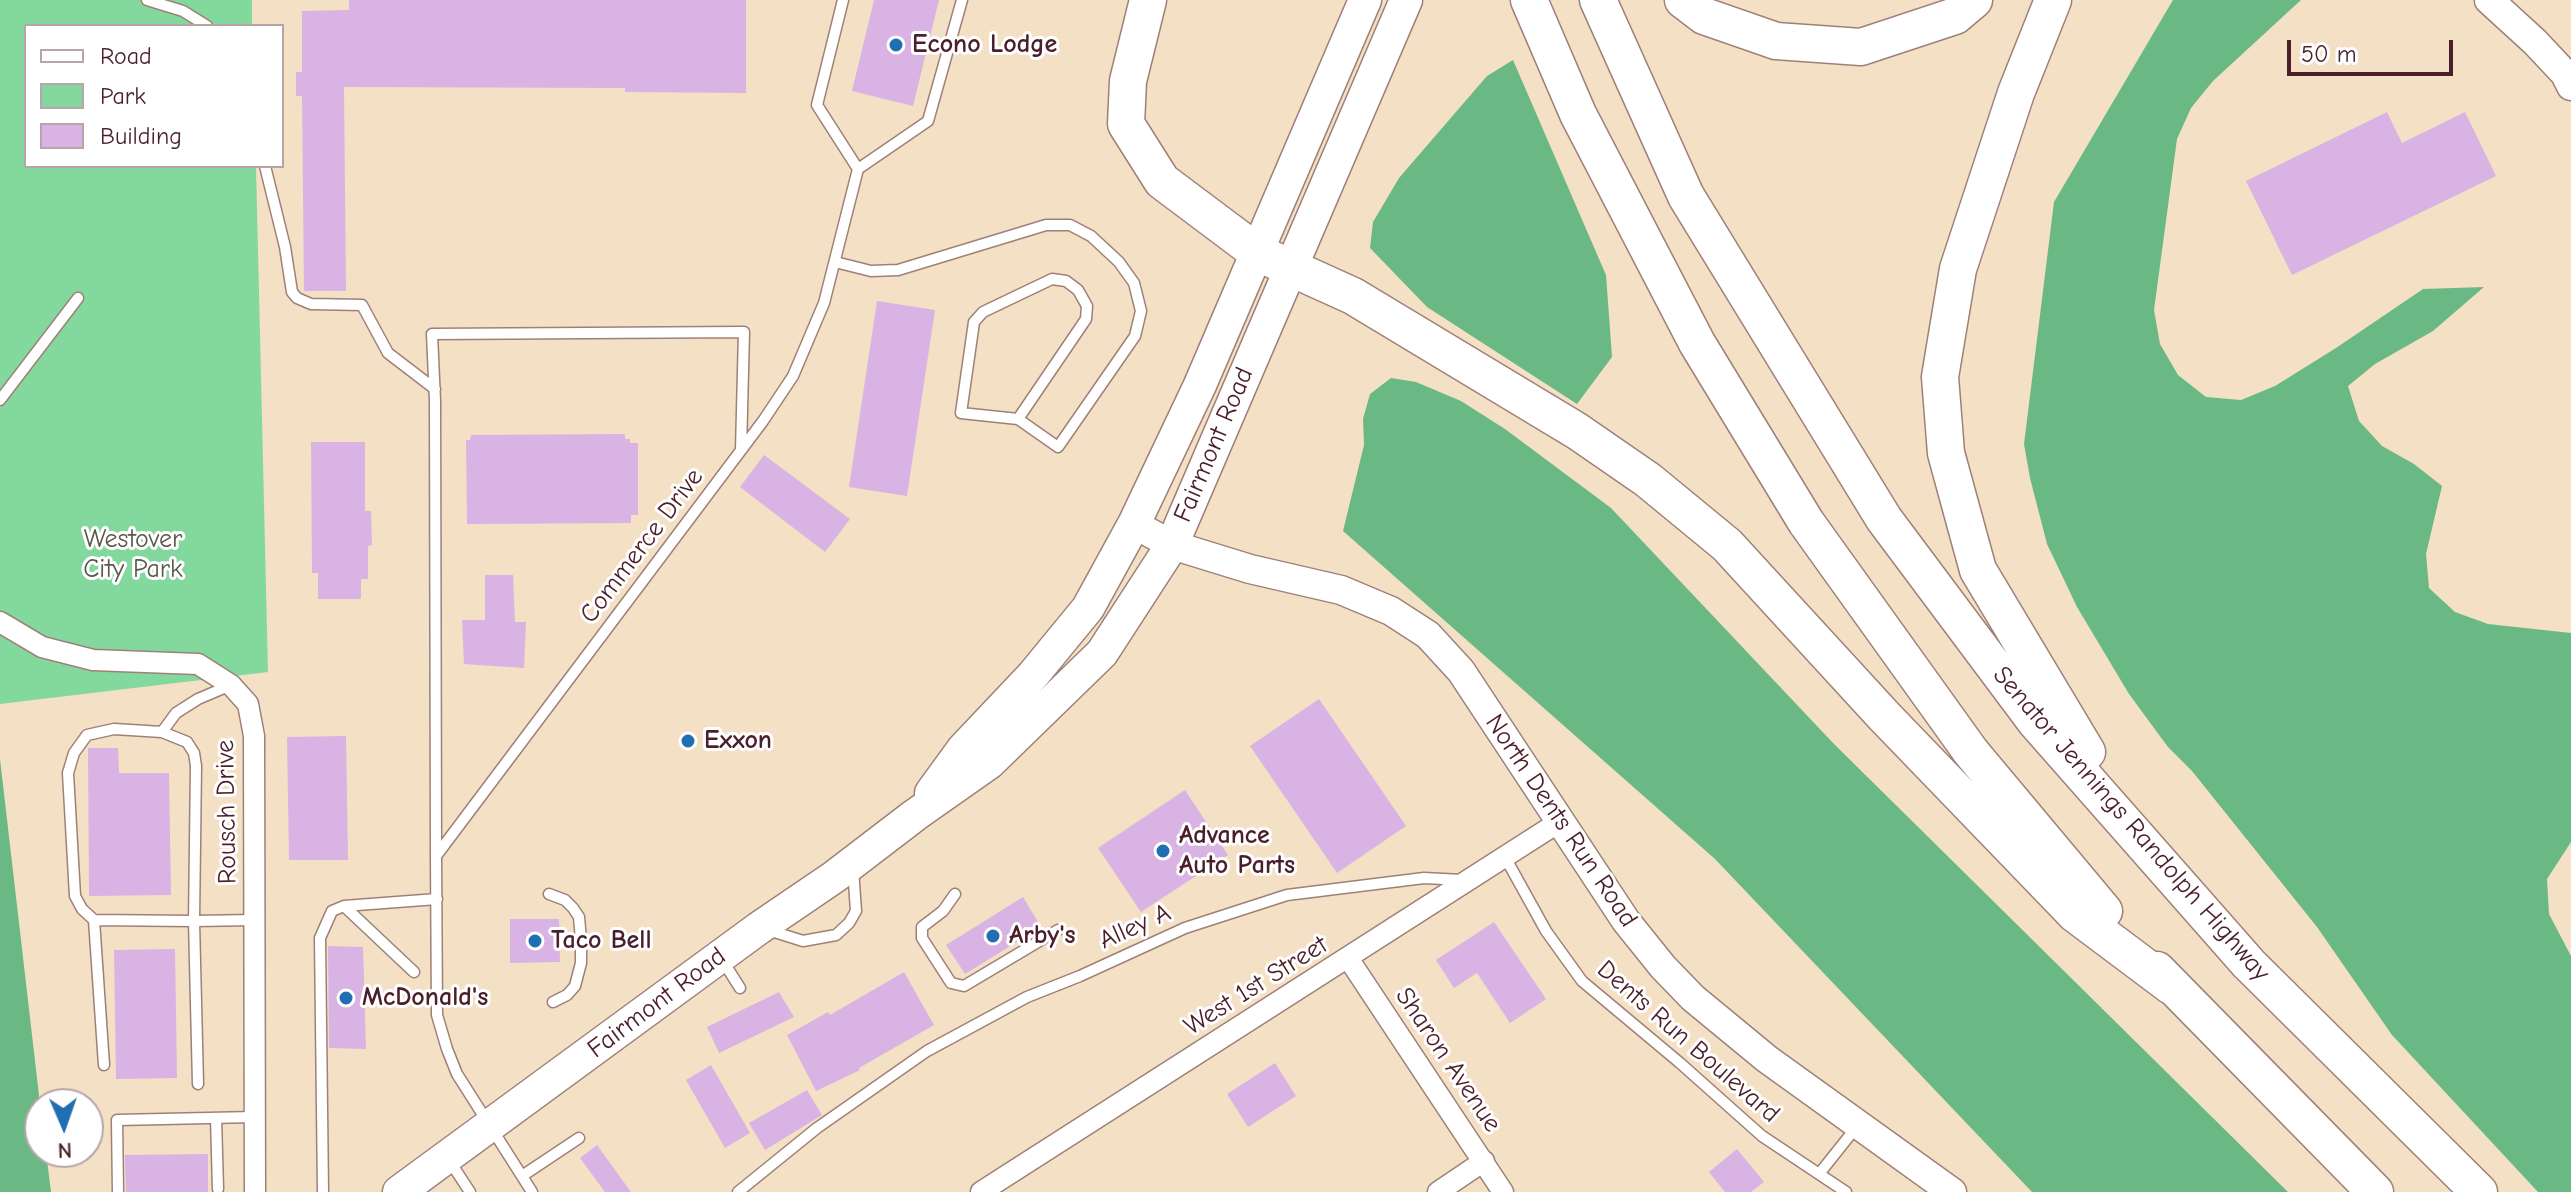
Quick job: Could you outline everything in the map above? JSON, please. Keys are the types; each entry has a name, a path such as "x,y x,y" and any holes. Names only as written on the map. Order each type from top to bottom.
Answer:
{"highway":[{"path":"1148,0 1128,81 1126,124 1162,181 1274,260 1353,296 1577,431 1648,480 1727,545 1884,716 2075,914 2171,986"},
{"path":"1529,0 1578,114 1690,331 1806,522 1971,752 2081,885 2171,986 2375,1192"},
{"name":"Senator Jennings Randolph Highway","path":"1598,0 1686,196 1884,519 2035,721 2249,964 2479,1192"},
{"path":"1683,0 1704,16 1776,41 1861,47 1955,16 1974,0"},
{"path":"2053,0 2016,93 1958,269 1940,377 1946,453 1978,570 2066,720 2169,872"}],"main road":[{"name":"Fairmont Road","path":"399,1192 989,763 1102,653 1172,545 1365,0"},
{"name":"Fairmont Road","path":"915,815 963,749 1033,675 1088,608 1134,524 1189,411 1274,260 1406,0"}],"street":[{"path":"2489,0 2535,42 2565,74 2571,86"},
{"name":"North Dents Run Road","path":"1134,524 1172,545 1250,569 1341,590 1391,611 1428,635 1461,671 1626,921 1663,967 1693,998 1767,1059 1952,1192"},
{"name":"Rousch Drive","path":"0,622 42,647 93,660 198,664 231,685 248,704 254,736 255,1192"},
{"name":"West 1st Street","path":"981,1192 1559,822"},
{"name":"Sharon Avenue","path":"1348,958 1503,1192"},
{"path":"1438,1192 1484,1161"}],"lane":[{"path":"147,0 183,11 204,24"},
{"path":"843,0 817,105 858,169 928,121 962,0"},
{"path":"265,168 285,247 292,292 297,298 311,304 362,305 388,353 435,389"},
{"name":"Commerce Drive","path":"436,856 741,450 793,376 824,303 858,169"},
{"path":"835,262 871,271 898,270 1046,225 1070,225 1091,236 1119,262 1134,283 1141,311 1135,336 1058,447 1018,419 961,413 974,322 983,312 1052,279 1066,281 1078,290 1087,306 1086,319 1018,419"},
{"path":"0,400 78,298"},
{"path":"532,1192 457,1074 437,1015 435,389 432,334 744,332 741,450"},
{"path":"162,732 176,713 198,699 231,685"},
{"path":"104,1065 94,920 75,896 68,773 74,753 87,735 114,729 162,732 187,742 194,753 198,1084"},
{"name":"Dents Run Boulevard","path":"1505,857 1546,931 1582,981 1762,1136 1846,1192"},
{"path":"759,928 803,941 836,935 856,911 853,862"},
{"name":"Alley A","path":"738,1192 817,1128 927,1051 1027,997 1185,928 1287,895 1424,878 1466,880"},
{"path":"549,894 565,900 573,908 579,917 581,940 581,963 575,986 567,995 553,1002"},
{"path":"955,894 943,911 922,927 922,938 951,983 964,986 1058,930"},
{"path":"323,1192 320,938 332,911 344,906 437,899"},
{"path":"344,906 414,972"},
{"path":"94,920 254,920"},
{"path":"720,957 740,988"},
{"path":"118,1192 117,1120 254,1117"},
{"path":"216,1118 218,1189"},
{"path":"1819,1174 1859,1123"},
{"path":"522,1176 579,1138"},
{"path":"447,1158 470,1192"}],"green space":[{"name":"Westover City Park","path":"0,0 252,0 252,24 24,24 24,168 256,168 268,672 0,704"},
{"path":"2173,0 2301,0 2213,81 2191,108 2177,139 2154,310 2160,344 2178,375 2206,397 2241,400 2275,386 2423,289 2484,287 2433,331 2375,364 2348,386 2359,421 2382,446 2414,464 2442,486 2426,554 2429,588 2455,612 2488,624 2571,633 2571,842 2547,879 2549,914 2571,956 2571,1192 2538,1192 2392,1035 2317,927 2192,771 2168,747 2129,694 2077,607 2047,544 2024,444 2054,202"},
{"path":"1513,60 1606,275 1612,357 1577,404 1427,307 1370,248 1373,222 1399,178 1487,76"},
{"path":"1391,378 1416,382 1461,401 1505,429 1611,508 1834,744 2288,1192 2032,1192 1715,859 1343,531 1364,445 1363,419 1370,394"},
{"path":"0,759 38,1088 24,1088 24,1168 48,1168 51,1192 0,1192"}],"building":[{"path":"349,0 746,0 746,93 625,92 625,88 344,87 346,291 304,291 302,96 296,96 296,72 302,72 302,11 349,10"},
{"name":"Econo Lodge","path":"874,0 939,0 913,106 852,91"},
{"path":"2387,112 2402,143 2465,112 2496,176 2292,275 2246,181"},
{"path":"877,301 935,310 907,496 849,487"},
{"path":"625,434 625,439 630,439 630,443 638,443 638,515 631,515 631,523 467,524 466,440 470,440 471,435"},
{"path":"311,442 365,442 365,511 371,511 372,545 368,546 368,579 361,579 361,599 318,599 318,573 312,573"},
{"path":"764,455 850,519 825,552 740,487"},
{"path":"485,575 513,575 515,622 526,622 524,668 464,664 462,620 485,620"},
{"path":"1319,699 1406,826 1337,873 1250,746"},
{"path":"346,736 348,860 289,860 287,737"},
{"path":"88,748 118,748 119,773 169,773 171,895 89,896"},
{"name":"Advance Auto Parts","path":"1185,790 1228,855 1141,912 1098,848"},
{"name":"Arby's","path":"1023,897 1041,927 965,974 946,945"},
{"name":"Taco Bell","path":"510,919 559,919 560,962 510,963"},
{"path":"1494,922 1546,999 1510,1023 1477,973 1454,988 1436,960"},
{"name":"McDonald's","path":"328,946 363,947 366,1049 329,1048"},
{"path":"175,949 177,1078 116,1079 114,950"},
{"path":"904,972 934,1025 860,1070 816,1091 787,1035 828,1012 830,1015"},
{"path":"779,992 794,1017 719,1053 707,1027"},
{"path":"1275,1063 1296,1096 1248,1127 1227,1094"},
{"path":"711,1065 750,1133 725,1148 686,1080"},
{"path":"807,1090 822,1115 765,1150 749,1123"},
{"path":"597,1145 631,1192 605,1192 580,1158"},
{"path":"1737,1149 1764,1182 1751,1192 1725,1192 1709,1172"},
{"path":"208,1154 208,1192 126,1192 125,1155"}],"place":[{"name":"Econo Lodge","path":"896,45"},
{"name":"Exxon","path":"688,741"},
{"name":"Advance Auto Parts","path":"1163,851"},
{"name":"Arby's","path":"993,936"},
{"name":"Taco Bell","path":"535,941"},
{"name":"McDonald's","path":"346,998"}]}
